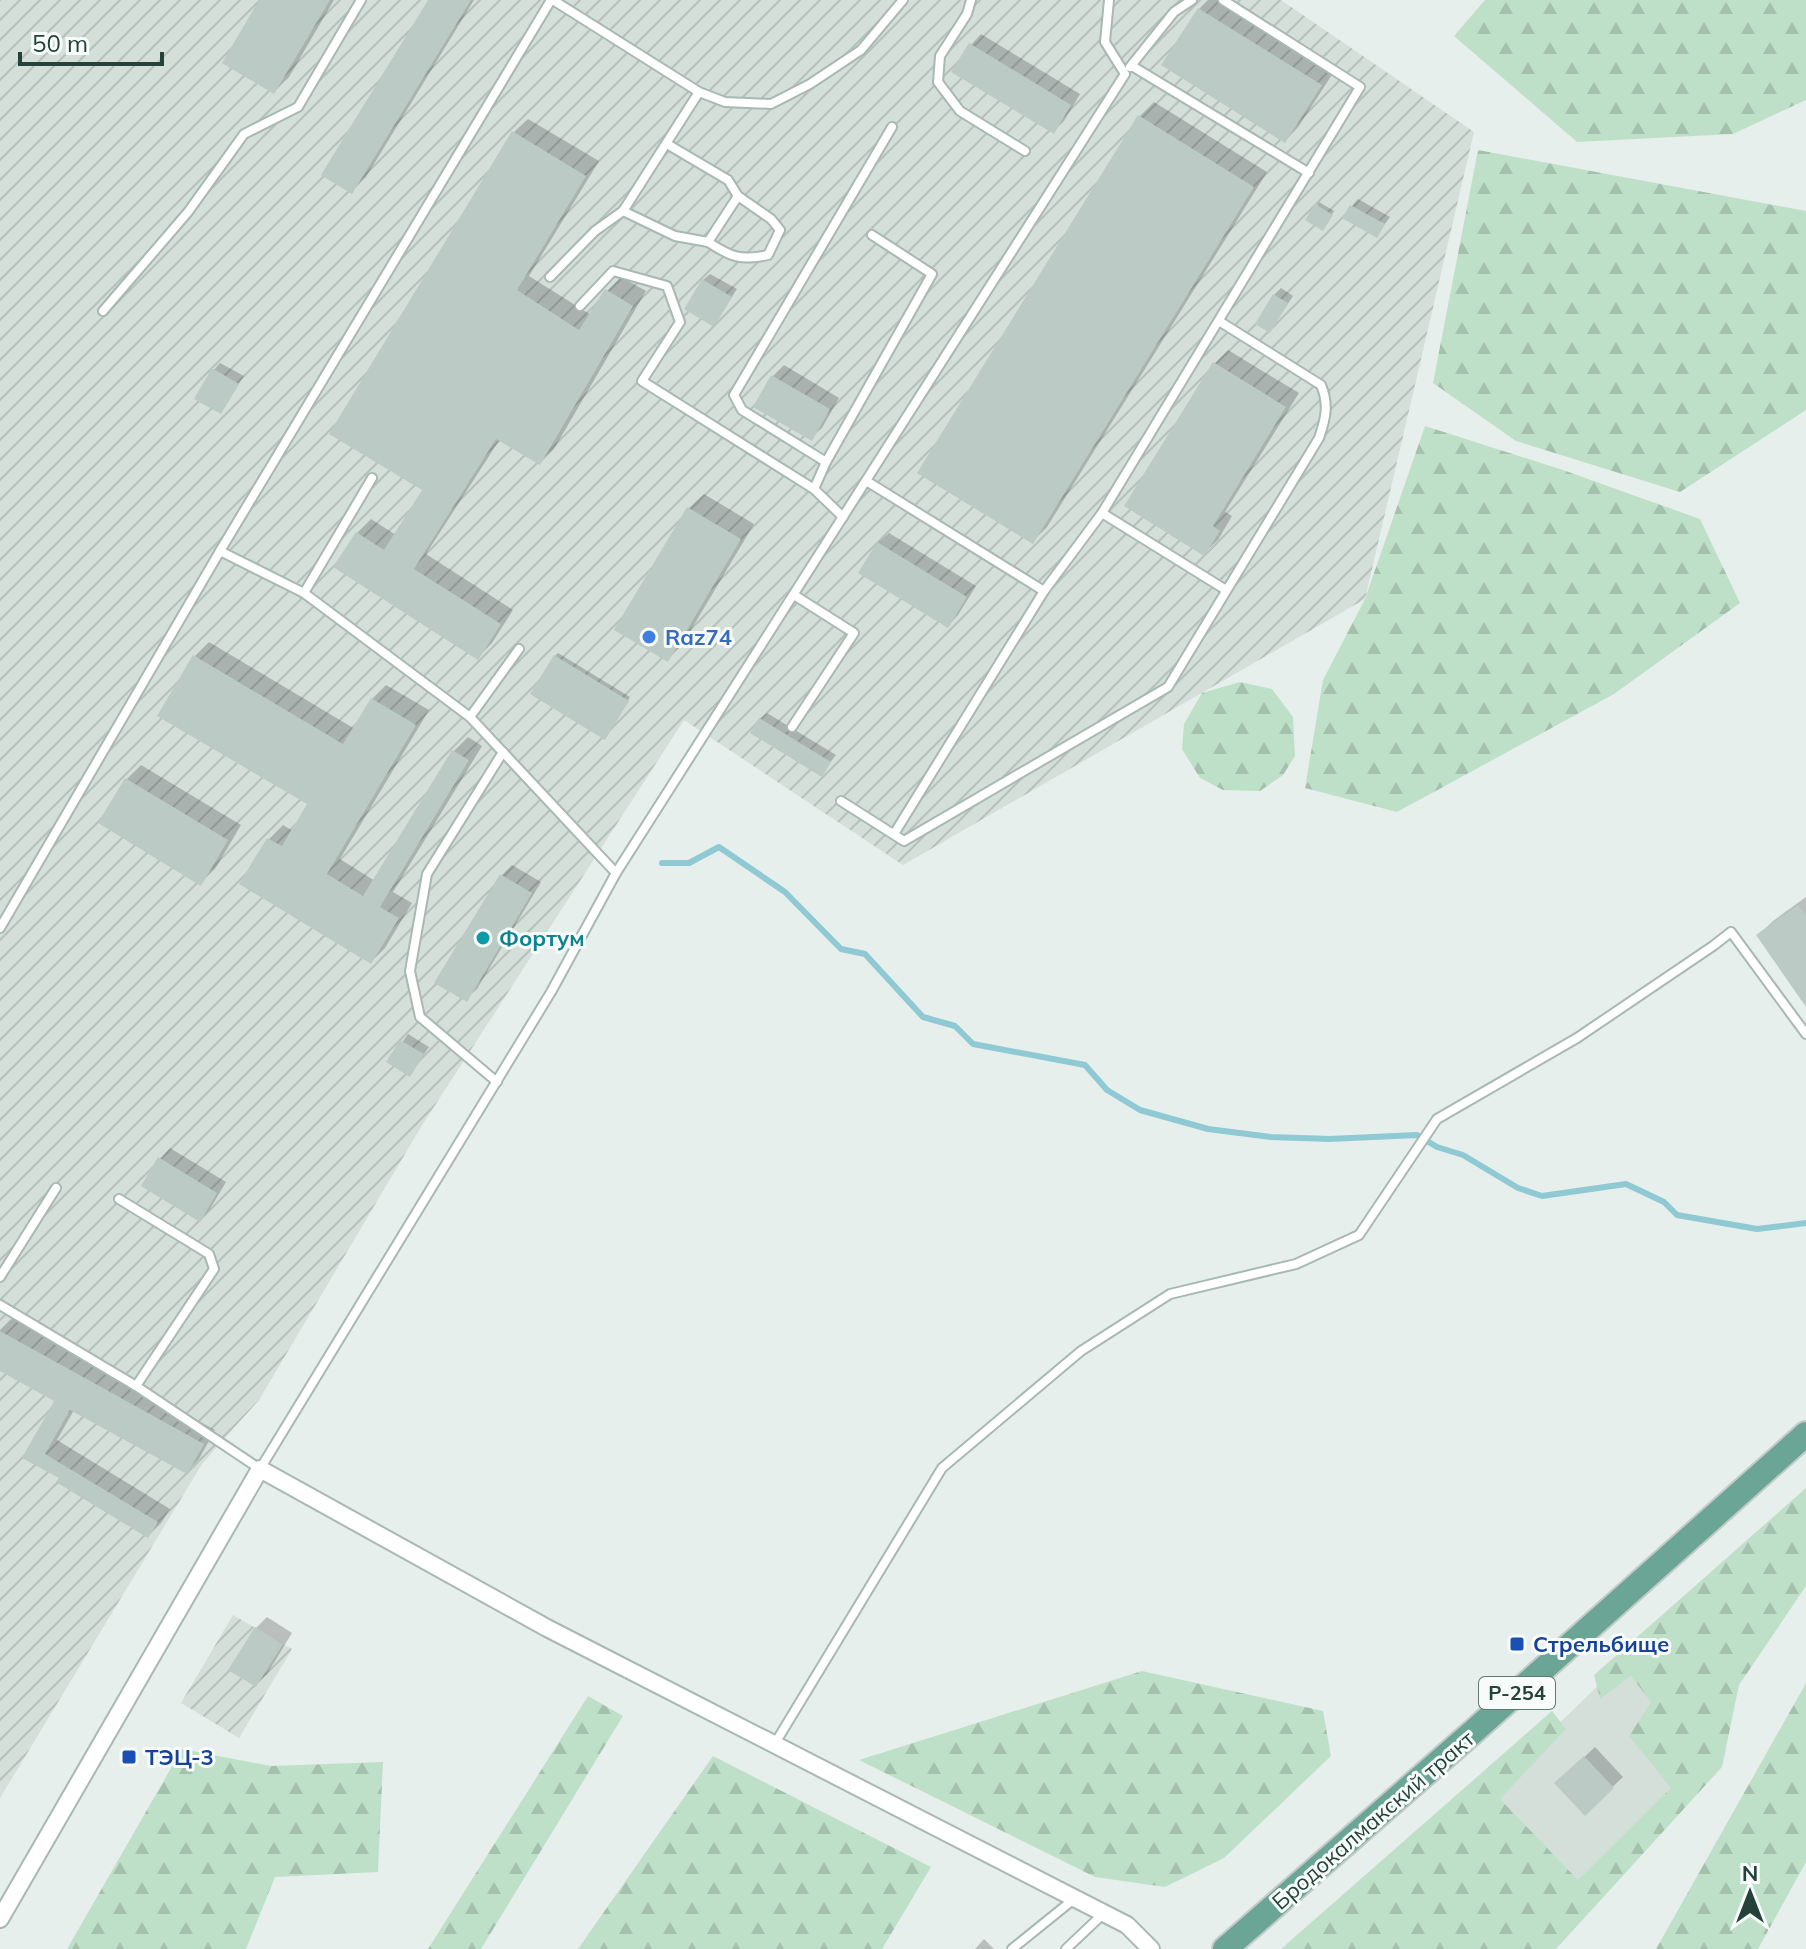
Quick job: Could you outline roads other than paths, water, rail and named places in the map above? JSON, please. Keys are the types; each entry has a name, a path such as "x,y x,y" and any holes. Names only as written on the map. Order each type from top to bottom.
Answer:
{"main road":[{"name":"Бродокалмакский тракт","path":"1225,1949 1806,1434"}],"street":[{"path":"0,1919 260,1469 547,1628 1127,1925 1151,1949"}],"lane":[{"path":"103,311 188,212 244,134 298,107 361,0"},
{"path":"0,928 220,551 553,0 699,92 725,102 771,104 810,84 861,50 903,0"},
{"path":"971,0 967,14 940,56 938,82 960,111 1025,151"},
{"path":"1109,0 1105,42 1125,74"},
{"path":"0,1305 136,1386 260,1469 551,992 616,873 868,482 1125,74 1174,12 1192,0"},
{"path":"894,834 1044,591 1102,513 1360,87 1223,0"},
{"path":"1132,66 1309,173"},
{"path":"550,277 595,231 623,211 699,92"},
{"path":"826,462 742,410 734,395 892,127"},
{"path":"623,211 675,236 708,242 728,254 748,259 768,255 780,230 771,219 738,196 728,180 667,144"},
{"path":"708,242 738,196"},
{"path":"814,489 826,462 932,274 872,235"},
{"path":"580,306 613,271 667,286 680,322 642,381 814,489 843,517"},
{"path":"841,801 904,841 1168,687 1319,438 1326,419 1327,399 1321,385 1219,321"},
{"path":"304,593 372,478"},
{"path":"868,482 1044,591"},
{"path":"1102,513 1226,590"},
{"path":"220,551 304,593 470,717 616,873"},
{"path":"792,727 854,633 794,595"},
{"path":"470,717 519,649"},
{"path":"497,1082 420,1017 410,971 427,874 503,752"},
{"path":"774,1745 942,1468 1081,1351 1170,1294 1296,1264 1359,1235 1437,1119 1577,1038 1731,932 1806,1034"},
{"path":"0,1277 56,1188"},
{"path":"119,1199 209,1254 214,1269 136,1386"},
{"path":"1012,1949 1075,1898"},
{"path":"1066,1949 1104,1913"}],"waterway":[{"path":"662,863 689,863 719,847 785,892 841,949 865,954 923,1017 955,1026 973,1044 1085,1065 1107,1090 1140,1110 1208,1129 1271,1137 1329,1139 1417,1135 1437,1147 1463,1155 1518,1188 1542,1196 1626,1184 1664,1202 1677,1215 1757,1229 1806,1223"}],"place":[{"name":"Raz74","path":"649,637"},
{"name":"Фортум","path":"483,938"},
{"name":"Стрельбище","path":"1517,1644"},
{"name":"ТЭЦ-3","path":"129,1757"}]}
